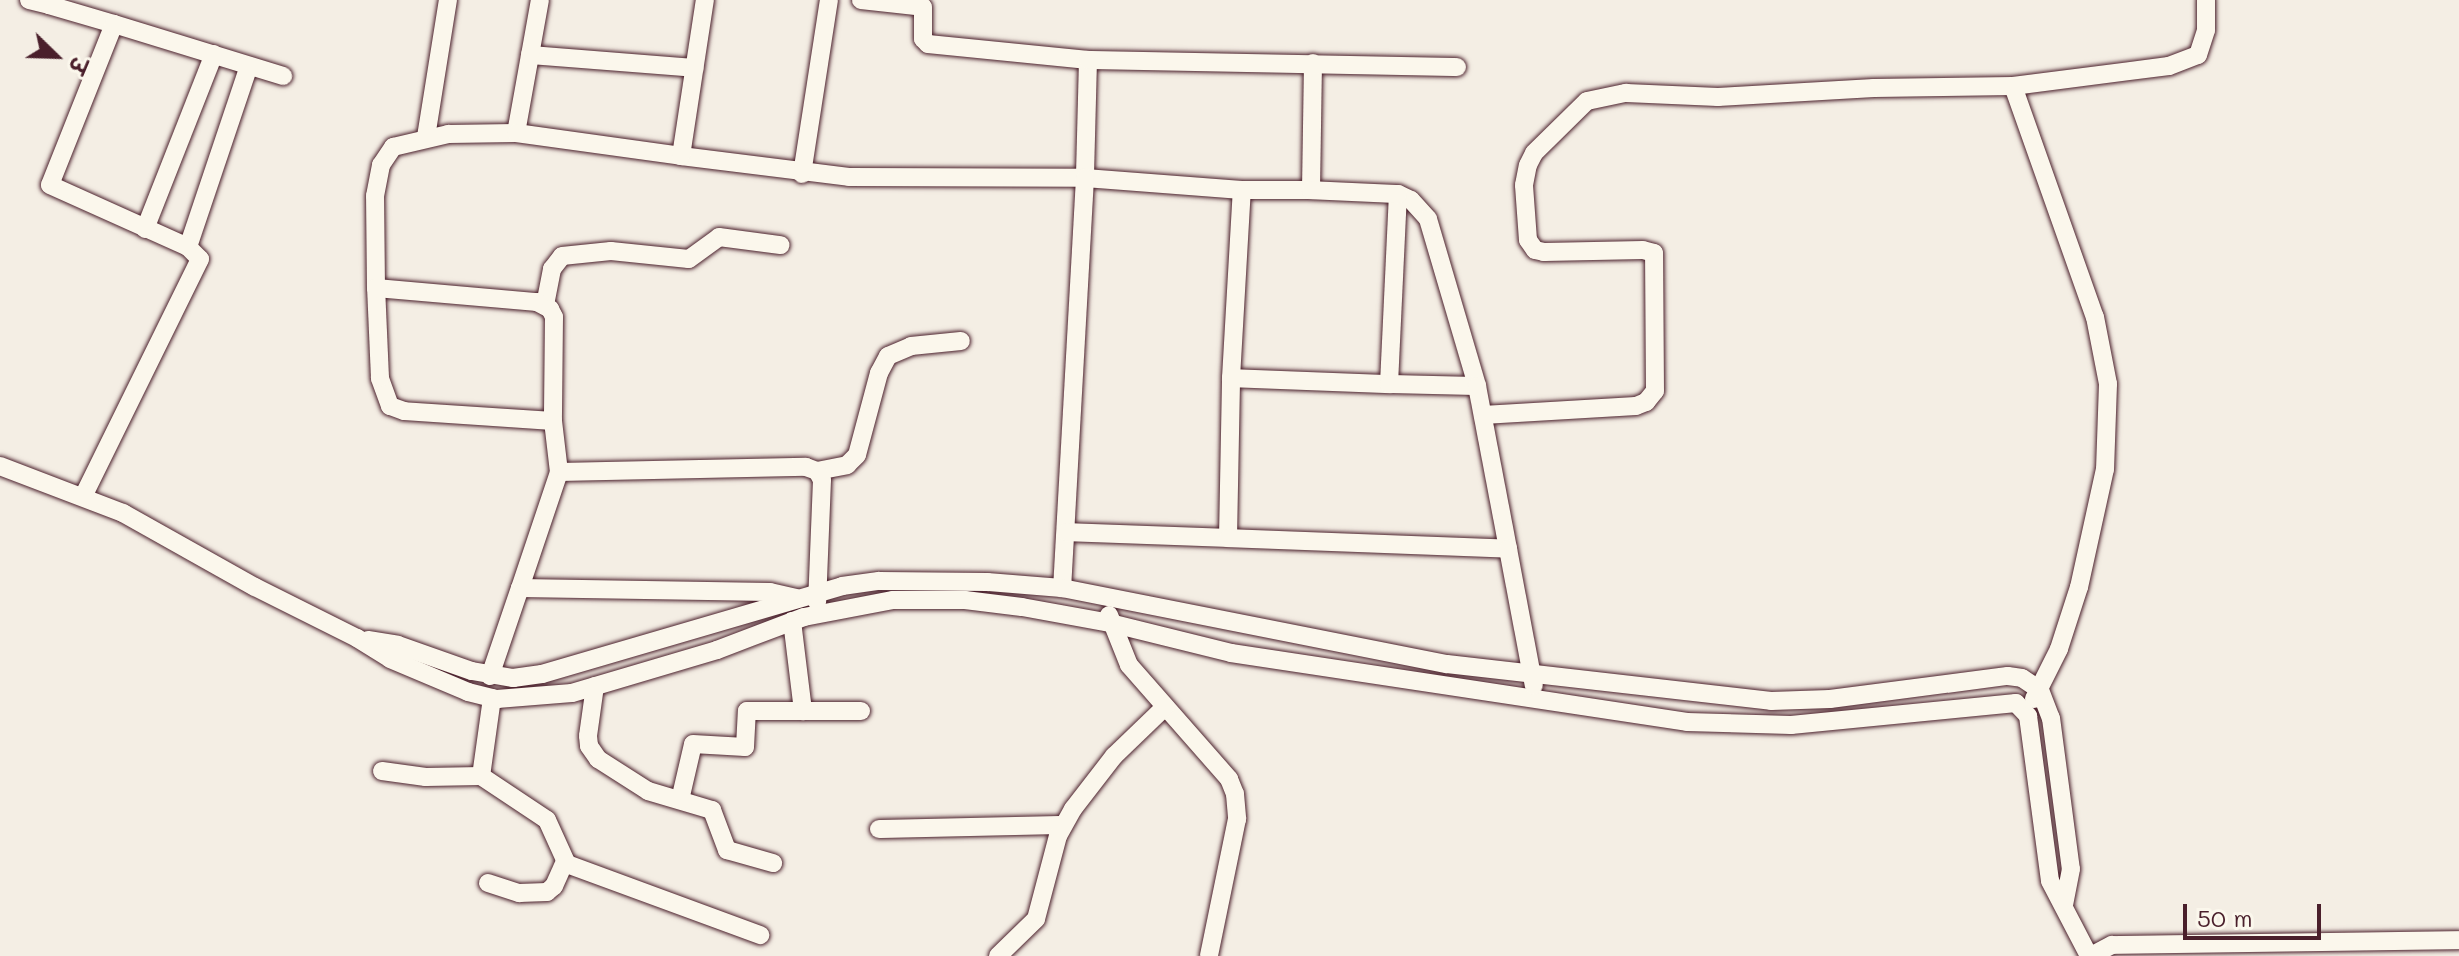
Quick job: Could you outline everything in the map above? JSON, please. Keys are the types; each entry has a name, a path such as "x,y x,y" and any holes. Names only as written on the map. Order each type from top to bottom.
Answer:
{"street":[{"path":"29,0 50,3 283,76"},
{"path":"426,137 448,0"},
{"path":"516,133 540,0"},
{"path":"681,156 705,0"},
{"path":"802,174 829,0"},
{"path":"861,0 923,3 923,39 928,44 1088,60 1457,67"},
{"path":"1497,414 1636,406 1646,402 1655,391 1654,253 1643,250 1544,252 1535,250 1528,240 1524,185 1528,165 1534,153 1587,101 1626,93 1718,97 1874,88 2013,86 2185,63 2198,55 2203,41 2206,0"},
{"path":"83,497 199,266 198,254 188,247 50,185 114,24"},
{"path":"145,229 214,54"},
{"path":"530,55 694,68"},
{"path":"1062,588 1085,178 1088,60"},
{"path":"1311,190 1313,63"},
{"path":"188,247 249,66"},
{"path":"2013,86 2095,317 2108,384 2105,469 2079,587 2059,649 2040,690 2025,710"},
{"path":"553,421 404,411 390,406 380,378 375,196 381,165 393,147 426,137 516,133 802,174 903,179 1085,178 1242,190 1398,194 1411,200 1428,219 1477,386 1497,414 1508,549 1537,701"},
{"path":"1228,538 1231,378 1242,190"},
{"path":"1389,384 1398,194"},
{"path":"545,305 555,262 562,256 611,251 689,259 719,237 780,245"},
{"path":"376,288 545,305 554,317 553,421 559,472 490,676"},
{"path":"559,472 806,467 817,471 847,465 857,455 879,373 888,356 921,344 961,341"},
{"path":"1231,378 1477,386"},
{"path":"0,466 144,524 255,587 357,638 390,659 468,692 492,698 527,699 595,686 717,650 820,613 893,600 965,600 1110,623 1283,662 1687,722 1744,725 1835,722 2016,703 2025,710 2030,725 2050,881 2090,956 2112,945 2365,949 2401,948 2459,940"},
{"path":"817,471 822,480 807,595 820,613"},
{"path":"1066,532 1508,549"},
{"path":"357,638 398,645 490,676 513,678 542,674 807,595 879,581 1020,583 1062,588 1447,664 1771,701 1830,699 2008,676 2022,678 2040,690 2051,718 2071,869 2064,905"},
{"path":"520,588 807,595"},
{"path":"1106,597 1110,623 1129,665 1229,779 1237,803 1237,819 1209,956"},
{"path":"792,621 803,711"},
{"path":"1283,662 1285,632"},
{"path":"595,686 588,736 593,753 641,788 712,810 727,850 773,863"},
{"path":"481,776 492,698"},
{"path":"998,956 1036,919 1062,825 1114,756 1165,707"},
{"path":"680,800 693,744 743,748 746,745 747,711 861,711"},
{"path":"382,771 426,777 481,776 547,820 565,861 572,867 760,935"},
{"path":"879,829 1062,825"},
{"path":"488,883 519,893 547,892 554,886 565,861"}]}
